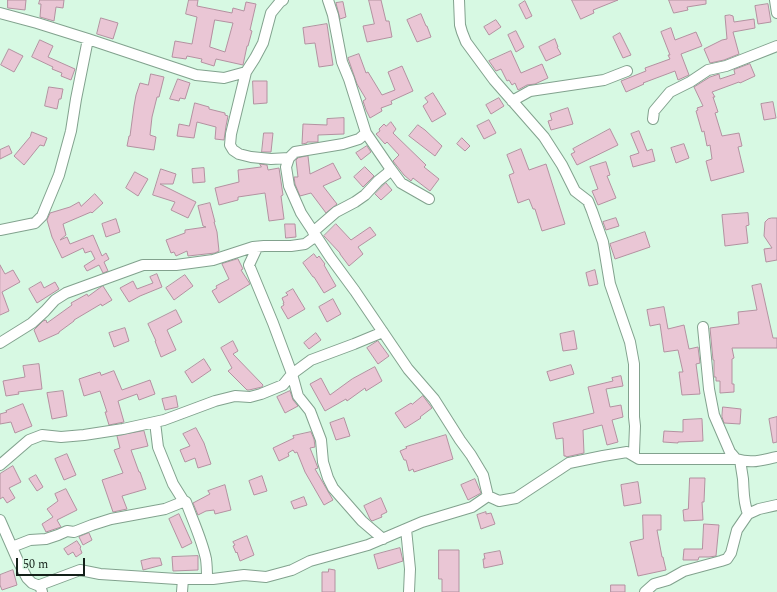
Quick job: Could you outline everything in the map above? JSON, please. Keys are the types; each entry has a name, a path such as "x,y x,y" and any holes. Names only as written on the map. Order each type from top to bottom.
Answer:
{"street":[{"path":"283,0 271,13 263,43 246,72 231,134 230,145 233,150 239,154 251,157 271,160 289,158"},
{"path":"328,0 333,15 342,62 349,78 366,133 401,183 429,199"},
{"path":"459,0 460,25 466,42 494,80 544,137 562,165 575,191 588,201 592,211 603,242 610,284 630,342 634,364 634,456"},
{"path":"775,0 777,13"},
{"path":"0,13 88,39 196,75 224,78 246,72"},
{"path":"0,230 35,223 42,216 59,174 71,131 88,39"},
{"path":"653,119 654,111 670,92 690,82 708,70 726,66 777,46"},
{"path":"512,101 530,92 604,80 627,71"},
{"path":"366,133 359,139 343,144 295,152 289,158 286,167 289,186 301,213 330,257 355,290 408,369 434,399 471,455 483,475 488,496"},
{"path":"0,343 32,323 45,312 55,300 66,293 143,265 176,265 213,260 253,247 305,244 336,212 365,195 388,173 390,168"},
{"path":"253,247 256,250 249,265 273,323 292,374 298,396 310,411 321,440 323,462 328,478 333,488 362,521 383,539"},
{"path":"703,327 709,389 714,415 730,452 738,459 746,462 777,458"},
{"path":"0,465 30,440 42,435 61,437 123,429 164,420 215,401 235,396 250,397 261,394 283,385 292,374 311,360 383,332"},
{"path":"155,422 158,447 173,484 183,500 186,502 202,543 206,561 207,579"},
{"path":"488,496 498,500 516,498 569,463 627,452 639,460 738,459"},
{"path":"738,459 743,479 743,495 748,514"},
{"path":"0,520 27,578 41,589 80,570 100,574 183,579 207,579 244,575 266,578 292,570 310,561 368,545 422,522 472,507 488,496"},
{"path":"12,547 30,540 46,539 67,531 74,532 110,519 165,509 186,502"},
{"path":"645,592 654,584 668,580 684,571 727,559 733,547 737,530 748,514 759,509 777,505"},
{"path":"406,529 410,569 408,592"},
{"path":"182,592 183,579"}],"building":[{"path":"8,0 26,0 25,10 8,8"},
{"path":"40,0 64,0 63,8 56,7 54,21 40,17"},
{"path":"189,0 198,0 197,6 232,13 233,8 244,11 246,2 256,4 250,30 252,31 243,65 216,59 214,66 201,62 202,59 187,56 186,59 172,57 175,41 192,44 197,17 186,14","holes":["215,20 233,23 225,52 210,47"]},
{"path":"369,0 381,0 386,21 389,21 392,37 367,42 363,26 374,24"},
{"path":"572,0 618,0 593,10 594,13 581,19"},
{"path":"669,0 706,0 706,4 687,7 688,10 674,13"},
{"path":"525,1 532,16 526,19 519,5"},
{"path":"343,2 346,17 340,19 336,3"},
{"path":"768,4 771,22 758,24 755,6"},
{"path":"421,14 431,37 417,42 407,20"},
{"path":"725,16 733,16 734,22 754,19 755,28 733,32 739,54 724,60 710,63 704,49 727,39"},
{"path":"101,18 118,23 113,39 97,34"},
{"path":"496,20 501,27 489,35 484,27"},
{"path":"327,24 333,65 319,67 315,43 305,44 303,28"},
{"path":"671,28 675,40 696,32 702,46 681,54 689,75 678,80 675,71 643,83 644,84 626,92 621,81 646,71 645,68 670,59 668,55 670,55 661,32"},
{"path":"516,31 524,47 516,52 508,35"},
{"path":"620,33 631,55 623,58 613,37"},
{"path":"555,39 561,54 546,61 539,47"},
{"path":"40,40 53,46 48,57 75,69 71,80 61,76 62,73 52,69 53,67 32,57"},
{"path":"9,49 23,56 14,72 1,65"},
{"path":"511,51 521,73 542,64 548,78 535,84 527,85 518,90 515,83 512,85 509,80 507,81 501,69 496,71 489,61"},
{"path":"359,54 366,73 368,72 382,95 395,90 388,72 402,66 413,91 391,101 392,104 381,108 382,111 370,118 363,101 366,99 357,84 348,58"},
{"path":"750,64 755,76 740,83 739,82 712,92 715,97 713,97 718,112 715,113 722,136 739,133 742,146 738,147 744,172 711,181 706,161 712,159 710,145 707,146 704,131 702,132 696,111 698,110 697,108 703,106 694,87 710,77 719,74 720,79 735,74 734,70"},
{"path":"151,74 164,77 152,117 150,135 156,137 154,150 127,146 130,136 136,95 140,83 148,85"},
{"path":"178,79 190,83 185,99 180,98 179,101 170,99"},
{"path":"253,81 267,81 267,103 254,104"},
{"path":"49,87 63,89 57,109 45,106"},
{"path":"433,93 446,114 432,122 423,106 428,102 425,98"},
{"path":"499,98 504,106 491,114 486,105"},
{"path":"773,102 776,118 764,120 761,104"},
{"path":"195,103 209,107 209,109 225,113 225,115 228,116 224,140 215,139 216,127 197,122 194,138 177,136 179,124 189,126"},
{"path":"568,108 573,124 551,130 548,121 552,120 550,114"},
{"path":"344,118 344,134 318,135 318,142 307,142 302,144 303,124 327,125 327,119"},
{"path":"489,120 496,133 484,139 477,126"},
{"path":"391,122 396,129 393,133 426,165 424,167 439,179 430,191 413,178 411,181 404,175 393,161 399,155 387,142 385,144 376,134 380,131 379,129 384,124 386,126"},
{"path":"418,125 442,146 435,156 409,136"},
{"path":"610,129 618,145 577,165 571,154 575,152 573,149"},
{"path":"639,131 647,151 652,149 655,161 633,167 630,156 639,153 631,134"},
{"path":"32,132 47,138 44,146 40,145 24,165 14,156 30,137"},
{"path":"264,133 273,133 271,152 262,152"},
{"path":"462,138 470,146 465,151 457,144"},
{"path":"684,144 689,158 676,163 671,148"},
{"path":"9,146 12,153 0,159 0,150"},
{"path":"367,146 371,152 361,160 356,153"},
{"path":"521,149 529,170 546,164 565,224 542,231 535,209 533,209 529,199 518,203 509,175 514,173 507,155"},
{"path":"308,156 310,174 333,163 341,178 323,186 337,204 326,213 311,193 300,196 295,184 294,177 298,177 296,160 298,158"},
{"path":"606,162 610,175 607,176 616,198 598,205 592,191 598,189 590,167"},
{"path":"260,164 267,165 268,170 279,168 283,195 281,196 284,219 269,221 265,193 238,197 238,200 219,205 215,188 239,182 238,170 261,167"},
{"path":"365,167 374,176 363,187 354,177"},
{"path":"204,168 205,182 193,183 192,169"},
{"path":"161,169 176,174 173,184 160,184 196,202 188,218 171,210 175,202 153,195"},
{"path":"135,172 148,179 138,196 126,188"},
{"path":"386,183 392,190 381,200 375,194"},
{"path":"95,194 103,203 92,213 91,212 63,224 66,235 60,240 67,237 70,244 93,235 102,256 106,253 109,259 104,262 108,271 103,273 99,265 87,271 84,266 95,259 91,251 85,253 83,248 62,258 52,237 47,220 50,213 70,207 79,202 81,206"},
{"path":"210,203 217,232 219,251 215,253 188,256 187,251 176,256 174,252 171,253 166,240 185,233 185,230 206,227 203,226 198,206"},
{"path":"748,213 749,225 746,226 748,243 725,246 722,215"},
{"path":"616,218 619,226 606,230 603,222"},
{"path":"772,218 777,218 777,260 766,262 764,249 772,248 764,236 765,222"},
{"path":"116,219 120,232 106,237 102,224"},
{"path":"285,224 295,224 296,237 286,238"},
{"path":"336,224 351,240 370,227 376,235 358,247 363,254 349,266 340,253 324,236"},
{"path":"645,232 650,247 615,259 610,244"},
{"path":"314,254 317,258 319,256 325,264 324,265 336,286 324,293 303,263"},
{"path":"238,259 243,269 241,270 250,284 219,303 212,291 217,288 216,286 229,279 222,264"},
{"path":"0,265 5,274 13,270 20,282 2,292 9,311 0,315"},
{"path":"595,270 598,284 589,286 586,273"},
{"path":"157,274 162,287 129,302 120,288 133,281 137,289 153,283 150,277"},
{"path":"185,275 193,286 174,300 166,288"},
{"path":"41,282 44,288 55,282 59,289 37,303 29,289"},
{"path":"761,284 773,338 777,338 777,348 732,348 734,358 732,359 732,384 734,384 734,392 720,393 720,381 716,381 716,377 714,377 714,360 710,328 739,324 738,312 757,310 752,286"},
{"path":"103,286 112,300 102,306 101,304 74,320 59,333 39,342 34,330 43,321 46,320 47,323 72,305 71,303 87,294 88,296"},
{"path":"293,289 305,309 288,319 281,307 284,305 282,298 288,295 286,293"},
{"path":"333,299 341,314 327,322 319,307"},
{"path":"664,307 668,329 684,325 689,349 698,347 700,363 696,364 700,394 682,395 679,372 683,372 678,350 664,352 660,324 650,326 647,310"},
{"path":"176,310 182,322 167,330 176,350 161,357 156,341 148,324"},
{"path":"125,328 129,341 114,347 109,333"},
{"path":"574,331 577,349 563,351 560,334"},
{"path":"316,333 321,340 309,349 304,343"},
{"path":"233,341 238,351 233,354 263,385 262,387 247,390 228,371 232,368 221,348"},
{"path":"378,341 389,356 378,364 367,348"},
{"path":"204,359 211,370 192,383 185,372"},
{"path":"39,364 42,389 18,392 19,394 6,396 3,381 25,377 23,366"},
{"path":"571,365 574,374 550,381 547,372"},
{"path":"375,367 382,381 366,391 365,388 347,401 346,399 325,411 310,384 321,378 330,395 352,379"},
{"path":"114,371 122,390 150,380 155,394 139,400 137,394 118,401 124,422 109,425 105,412 107,412 100,391 84,396 79,379 100,372 101,375"},
{"path":"621,376 623,386 606,389 610,407 621,405 623,417 612,420 618,442 607,445 602,425 583,430 584,453 566,457 564,456 563,438 556,439 553,423 594,413 588,387 613,381 612,378"},
{"path":"63,391 67,416 52,419 47,393"},
{"path":"290,391 293,400 298,406 285,413 277,397"},
{"path":"176,396 178,407 165,410 162,399"},
{"path":"423,396 432,408 420,417 421,418 405,428 395,413"},
{"path":"23,404 32,426 15,433 11,422 0,424 0,414"},
{"path":"723,407 741,409 740,424 724,423 722,417"},
{"path":"777,417 777,442 773,443 769,419"},
{"path":"344,418 350,436 336,440 330,423"},
{"path":"702,419 703,441 678,443 663,442 664,431 683,432 683,420"},
{"path":"196,428 204,443 211,464 198,468 195,458 185,462 180,450 190,446 183,434"},
{"path":"144,431 148,446 131,450 146,489 122,496 127,509 113,512 102,480 123,473 114,450 120,448 117,436"},
{"path":"311,432 315,447 310,448 318,468 315,469 333,500 324,505 305,472 297,452 295,453 293,450 288,453 289,456 279,461 273,448 294,438 293,436"},
{"path":"446,435 453,459 414,472 413,469 409,471 406,460 404,460 400,451 407,448 406,447"},
{"path":"67,454 76,475 64,480 55,459"},
{"path":"13,466 21,482 9,488 15,498 7,503 3,497 0,499 0,474"},
{"path":"36,475 43,487 37,491 29,479"},
{"path":"262,476 267,491 254,495 249,481"},
{"path":"690,478 705,478 704,502 702,502 703,520 684,521 683,510 688,509"},
{"path":"475,479 481,493 468,500 461,485"},
{"path":"638,482 641,503 624,506 621,485"},
{"path":"225,485 231,510 215,514 214,510 206,511 198,515 193,503 210,494 208,491"},
{"path":"66,489 77,510 57,520 61,527 46,532 42,524 53,517 47,509 58,501 55,494"},
{"path":"304,497 307,505 294,509 291,502"},
{"path":"381,498 387,512 381,515 382,517 372,521 364,506"},
{"path":"486,512 486,514 491,513 495,524 481,529 477,515"},
{"path":"179,514 192,543 182,548 169,519"},
{"path":"643,515 661,515 661,530 657,530 666,570 638,576 630,542 643,539"},
{"path":"704,524 719,525 716,556 699,557 698,560 683,560 684,549 702,549"},
{"path":"89,533 92,540 83,545 79,537"},
{"path":"247,536 254,555 240,561 233,546 235,545 233,542"},
{"path":"77,541 81,547 82,553 76,557 73,552 68,555 64,549"},
{"path":"400,548 403,561 378,569 374,555"},
{"path":"439,550 459,550 459,592 442,592 442,579 439,579"},
{"path":"500,551 503,564 484,568 484,554"},
{"path":"198,556 198,570 173,571 172,557"},
{"path":"152,558 160,558 162,565 143,570 141,561"},
{"path":"329,569 335,570 335,592 322,592 322,572 328,572"},
{"path":"13,570 17,585 2,590 0,585 0,575"},
{"path":"611,585 625,585 625,592 611,592"}]}
